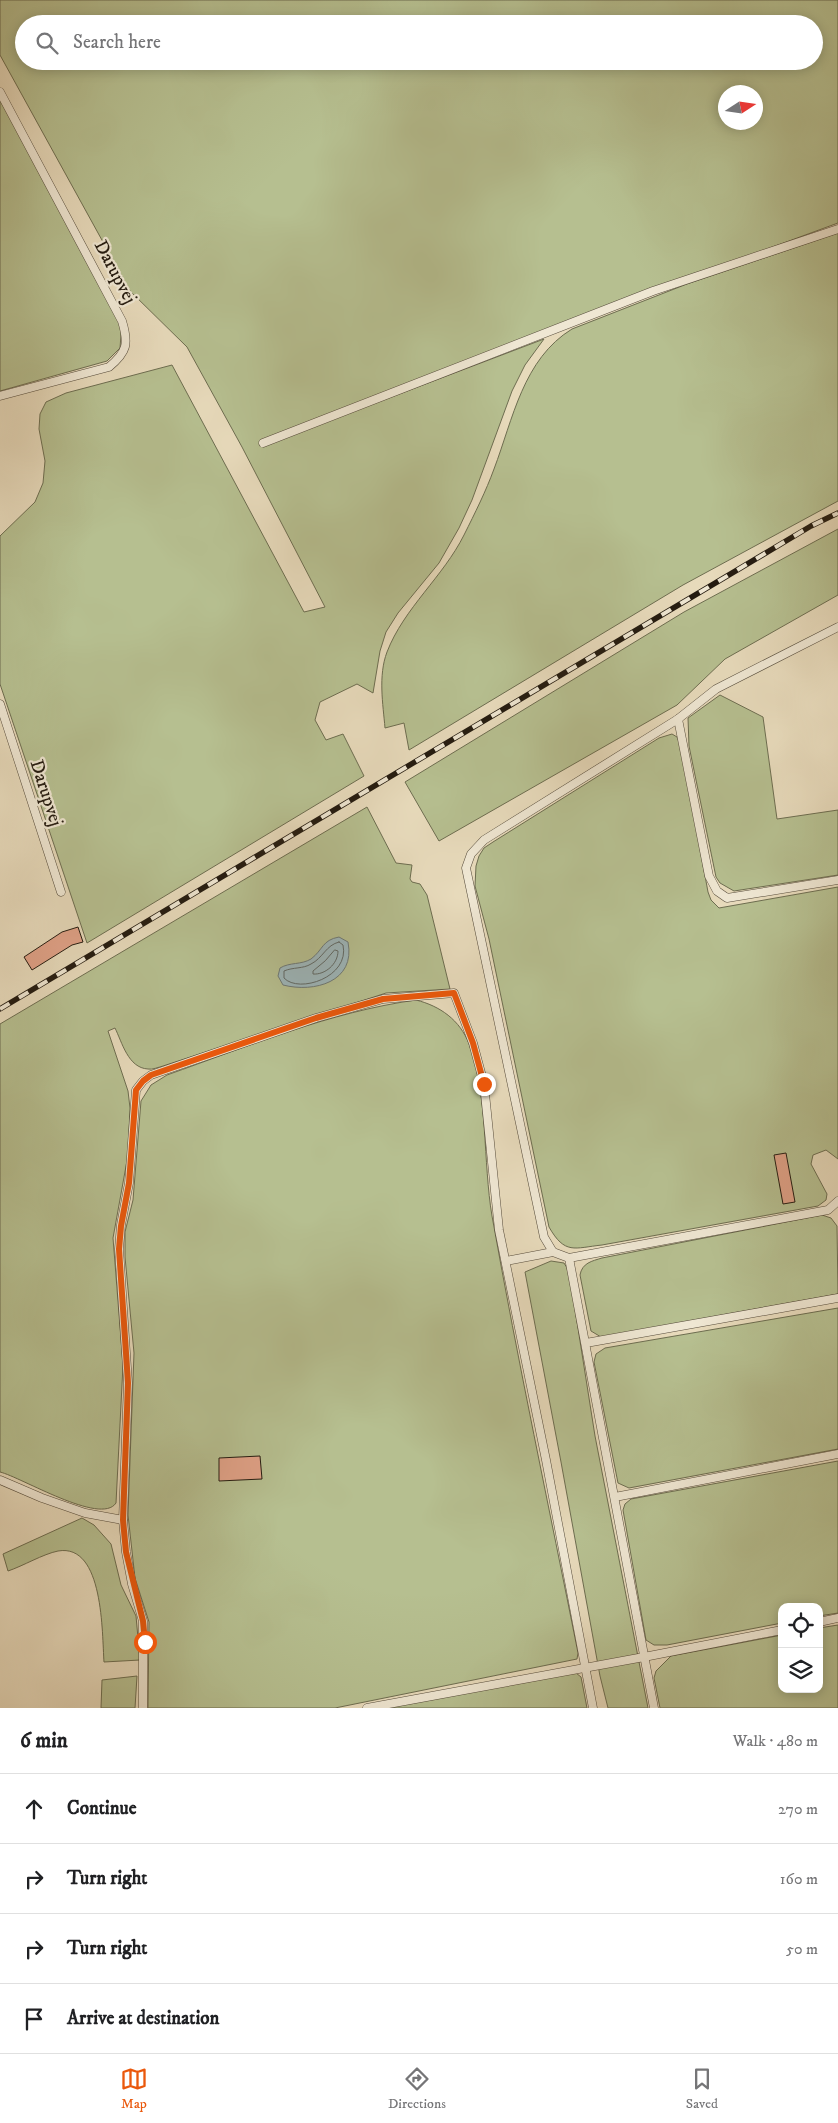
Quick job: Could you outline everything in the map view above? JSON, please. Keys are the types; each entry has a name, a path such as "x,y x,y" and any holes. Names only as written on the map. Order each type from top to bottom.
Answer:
{"lane":[{"name":"Darupvej","path":"0,92 122,321 126,335 125,349 120,358 109,367 0,396"},
{"path":"263,443 654,291 838,229"},
{"path":"553,1252 544,1237 466,868 471,854 484,840 678,719 716,689 838,628"},
{"name":"Darupvej","path":"0,704 61,892"},
{"path":"678,719 708,876 716,891 727,898 838,880"},
{"path":"143,1708 143,1621 130,1576 123,1520 128,1383 119,1249 129,1183 136,1090 151,1075 316,1018 383,999 454,993 473,1043 484,1084 499,1230 548,1469 593,1708"},
{"path":"506,1260 553,1252 569,1258 828,1210 838,1201"},
{"path":"569,1258 654,1708"},
{"path":"586,1343 838,1298"},
{"path":"615,1497 838,1454"},
{"path":"0,1480 42,1498 85,1513 123,1520"},
{"path":"823,1621 838,1618"},
{"path":"367,1708 644,1658 778,1631"}],"green space":[{"path":"0,0 838,0 838,223 541,332 259,441 262,446 544,339 525,365 512,391 472,500 459,528 439,563 398,613 386,632 380,651 373,693 357,684 320,702 315,720 326,740 343,734 364,776 87,943 0,684 0,536 35,502 43,483 45,461 39,429 40,414 46,402 66,393 172,365 304,612 325,607 242,447 187,347 130,291 0,55"},
{"path":"0,98 122,321 120,348 107,361 0,391"},
{"path":"838,233 838,501 683,585 409,750 404,723 385,728 382,680 387,652 403,621 446,565 464,535 491,477 522,391 542,356 555,342 572,329 687,284"},
{"path":"838,529 838,595 725,659 677,705 439,841 405,782 684,612"},
{"path":"720,695 763,717 777,819 838,810 838,875 734,891 720,883 716,877 689,746 688,718"},
{"path":"672,734 677,737 681,746 708,892 711,900 719,908 838,887 838,1159 826,1150 813,1155 811,1164 827,1194 826,1200 818,1206 602,1245 571,1248 560,1242 549,1227 489,939 475,886 476,866 484,848 659,738"},
{"path":"367,807 396,863 412,865 410,879 412,882 420,884 427,895 450,989 386,993 151,1069 141,1068 135,1064 127,1053 115,1028 108,1031 128,1091 130,1108 128,1155 113,1238 123,1365 116,1503 108,1508 94,1509 78,1505 0,1472 0,1024"},
{"path":"416,1000 441,1010 455,1021 465,1035 475,1064 482,1106 492,1216 578,1653 577,1659 335,1708 148,1708 149,1622 135,1578 128,1515 134,1353 125,1257 125,1232 133,1200 141,1101 151,1085 167,1075 321,1021 384,1005"},
{"path":"822,1215 831,1218 837,1226 838,1294 601,1337 591,1331 580,1275 588,1263 602,1258"},
{"path":"551,1261 564,1263 571,1284 595,1436 648,1708 608,1708 600,1676 525,1272"},
{"path":"838,1308 838,1449 629,1488 618,1483 594,1362 596,1354 605,1348"},
{"path":"838,1461 838,1613 823,1615 823,1603 778,1603 778,1624 667,1645 654,1645 646,1640 623,1510 625,1504 631,1499"},
{"path":"82,1518 94,1525 111,1544 121,1585 136,1616 140,1660 104,1662 98,1593 92,1575 84,1561 73,1552 58,1551 8,1571 3,1554"},
{"path":"838,1625 838,1708 660,1708 654,1678 656,1671 671,1656 778,1636 778,1693 823,1693 823,1627"},
{"path":"576,1673 581,1677 587,1708 386,1708"},
{"path":"137,1676 135,1708 101,1708 102,1680"}],"water":[{"path":"339,937 348,942 349,956 346,967 339,975 330,982 319,985 295,987 283,985 278,976 280,968 311,959 329,940"}],"building":[{"path":"78,927 83,942 72,945 32,970 24,957 62,932"},
{"path":"786,1153 795,1202 783,1204 774,1155"},
{"path":"260,1456 262,1479 219,1481 219,1458"}],"railway":[{"path":"0,1009 811,526 838,513"}],"route":[{"path":"145,1642 143,1621 132,1584 126,1552 123,1520 128,1383 119,1249 129,1183 136,1090 151,1075 316,1018 383,999 454,993 473,1043 484,1084"}]}
